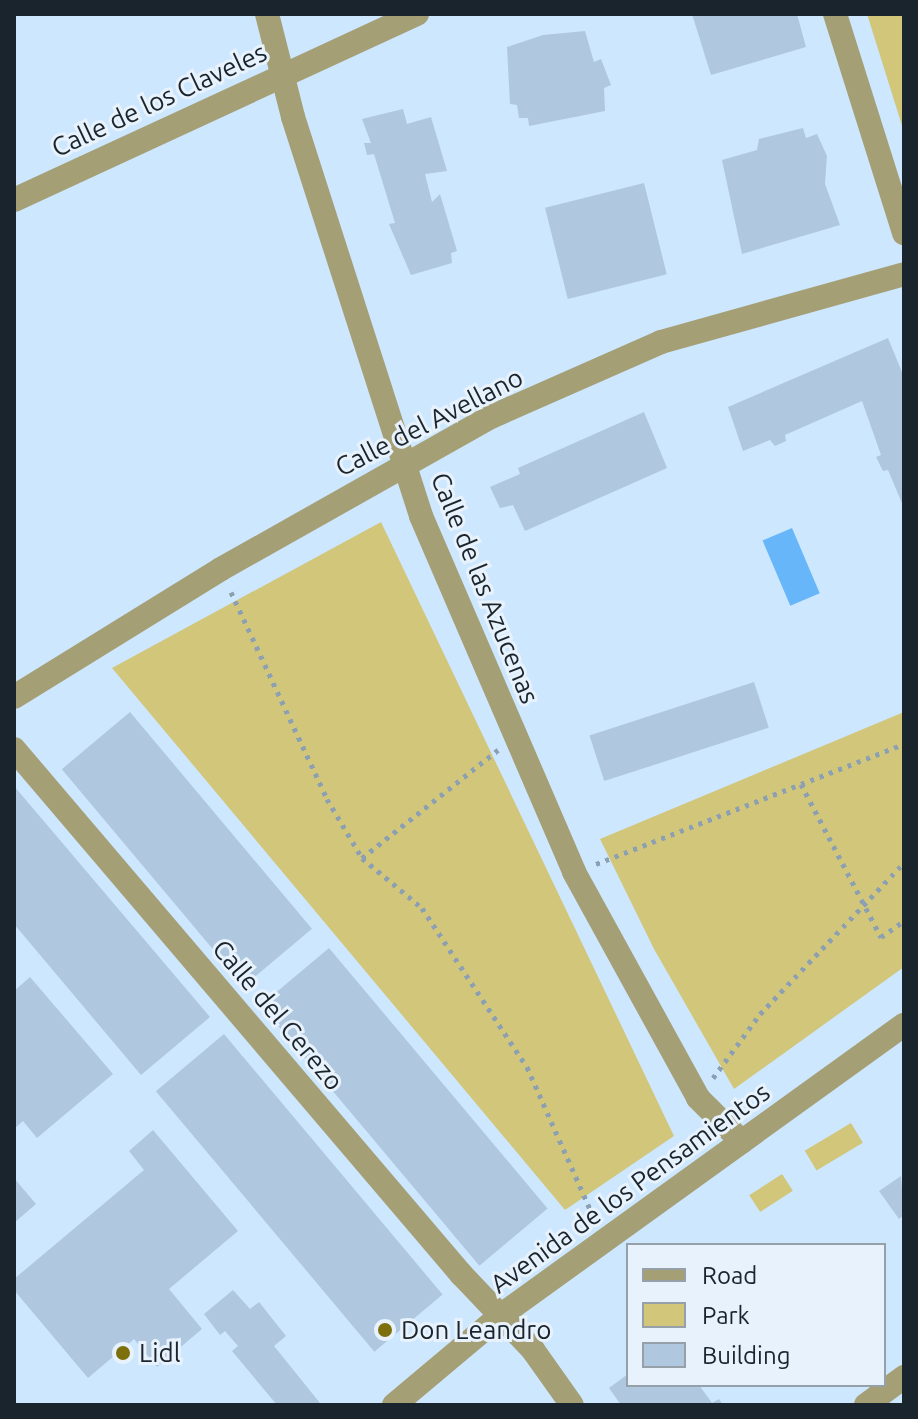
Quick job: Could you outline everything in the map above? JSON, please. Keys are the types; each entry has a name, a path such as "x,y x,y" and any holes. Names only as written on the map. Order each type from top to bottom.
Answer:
{"street":[{"name":"Calle de las Azucenas","path":"267,14 282,73 421,516 574,872 698,1098 742,1142"},
{"name":"Calle de los Claveles","path":"14,200 282,73 417,14"},
{"path":"835,14 904,233"},
{"name":"Calle del Avellano","path":"14,697 221,569 491,417 661,342 904,274"},
{"name":"Calle del Cerezo","path":"14,749 500,1316 533,1350 572,1405"},
{"name":"Avenida de los Pensamientos","path":"394,1405 500,1316 904,1025"},
{"path":"866,1405 904,1377"}],"path":[{"path":"221,569 327,799 362,858 422,908 527,1067 604,1241"},
{"path":"362,858 508,742"},
{"path":"574,872 904,744"},
{"path":"801,784 881,937 904,921"},
{"path":"698,1098 760,1014 904,863"}],"green space":[{"path":"867,14 904,14 904,132"},
{"path":"381,522 674,1136 565,1210 112,668"},
{"path":"904,712 904,967 734,1089 654,949 600,839"},
{"path":"851,1123 863,1143 817,1171 805,1151"},
{"path":"782,1174 793,1191 760,1212 749,1195"}],"water":[{"path":"792,528 820,593 790,606 763,541"}],"building":[{"path":"692,14 797,14 806,47 711,75"},
{"path":"585,31 594,62 601,59 611,85 604,88 605,111 529,126 528,118 519,118 517,105 510,104 507,47 543,35"},
{"path":"403,109 407,124 431,117 447,171 425,174 432,202 440,194 457,251 451,253 452,263 411,275 389,224 395,223 374,154 367,155 364,143 371,143 362,119"},
{"path":"803,128 806,138 817,134 827,156 825,184 840,225 742,254 722,160 757,150 759,139"},
{"path":"644,183 667,274 568,299 545,208"},
{"path":"888,338 904,377 904,508 888,470 883,471 876,457 881,455 862,401 785,435 786,441 775,446 770,440 743,451 728,407"},
{"path":"644,412 667,468 525,531 513,505 500,508 490,487 520,474 518,468"},
{"path":"754,682 769,728 604,781 589,735"},
{"path":"130,712 312,929 244,986 62,769"},
{"path":"14,786 210,1017 141,1075 14,924"},
{"path":"329,948 548,1208 479,1266 261,1005"},
{"path":"30,977 113,1074 37,1138 23,1121 14,1129 14,991"},
{"path":"224,1034 443,1294 374,1352 156,1091"},
{"path":"153,1130 238,1231 169,1289 202,1329 157,1367 134,1339 88,1378 14,1290 14,1279 144,1170 129,1151"},
{"path":"901,1176 904,1215 899,1219 879,1191"},
{"path":"14,1178 36,1204 14,1223"},
{"path":"233,1290 250,1309 259,1302 286,1336 274,1346 320,1403 277,1405 232,1351 238,1346 225,1331 220,1335 204,1314"},
{"path":"626,1375 626,1387 700,1387 712,1403 719,1399 723,1405 621,1405 609,1388"}],"place":[{"name":"Don Leandro","path":"385,1330"},
{"name":"Lidl","path":"123,1353"}]}
